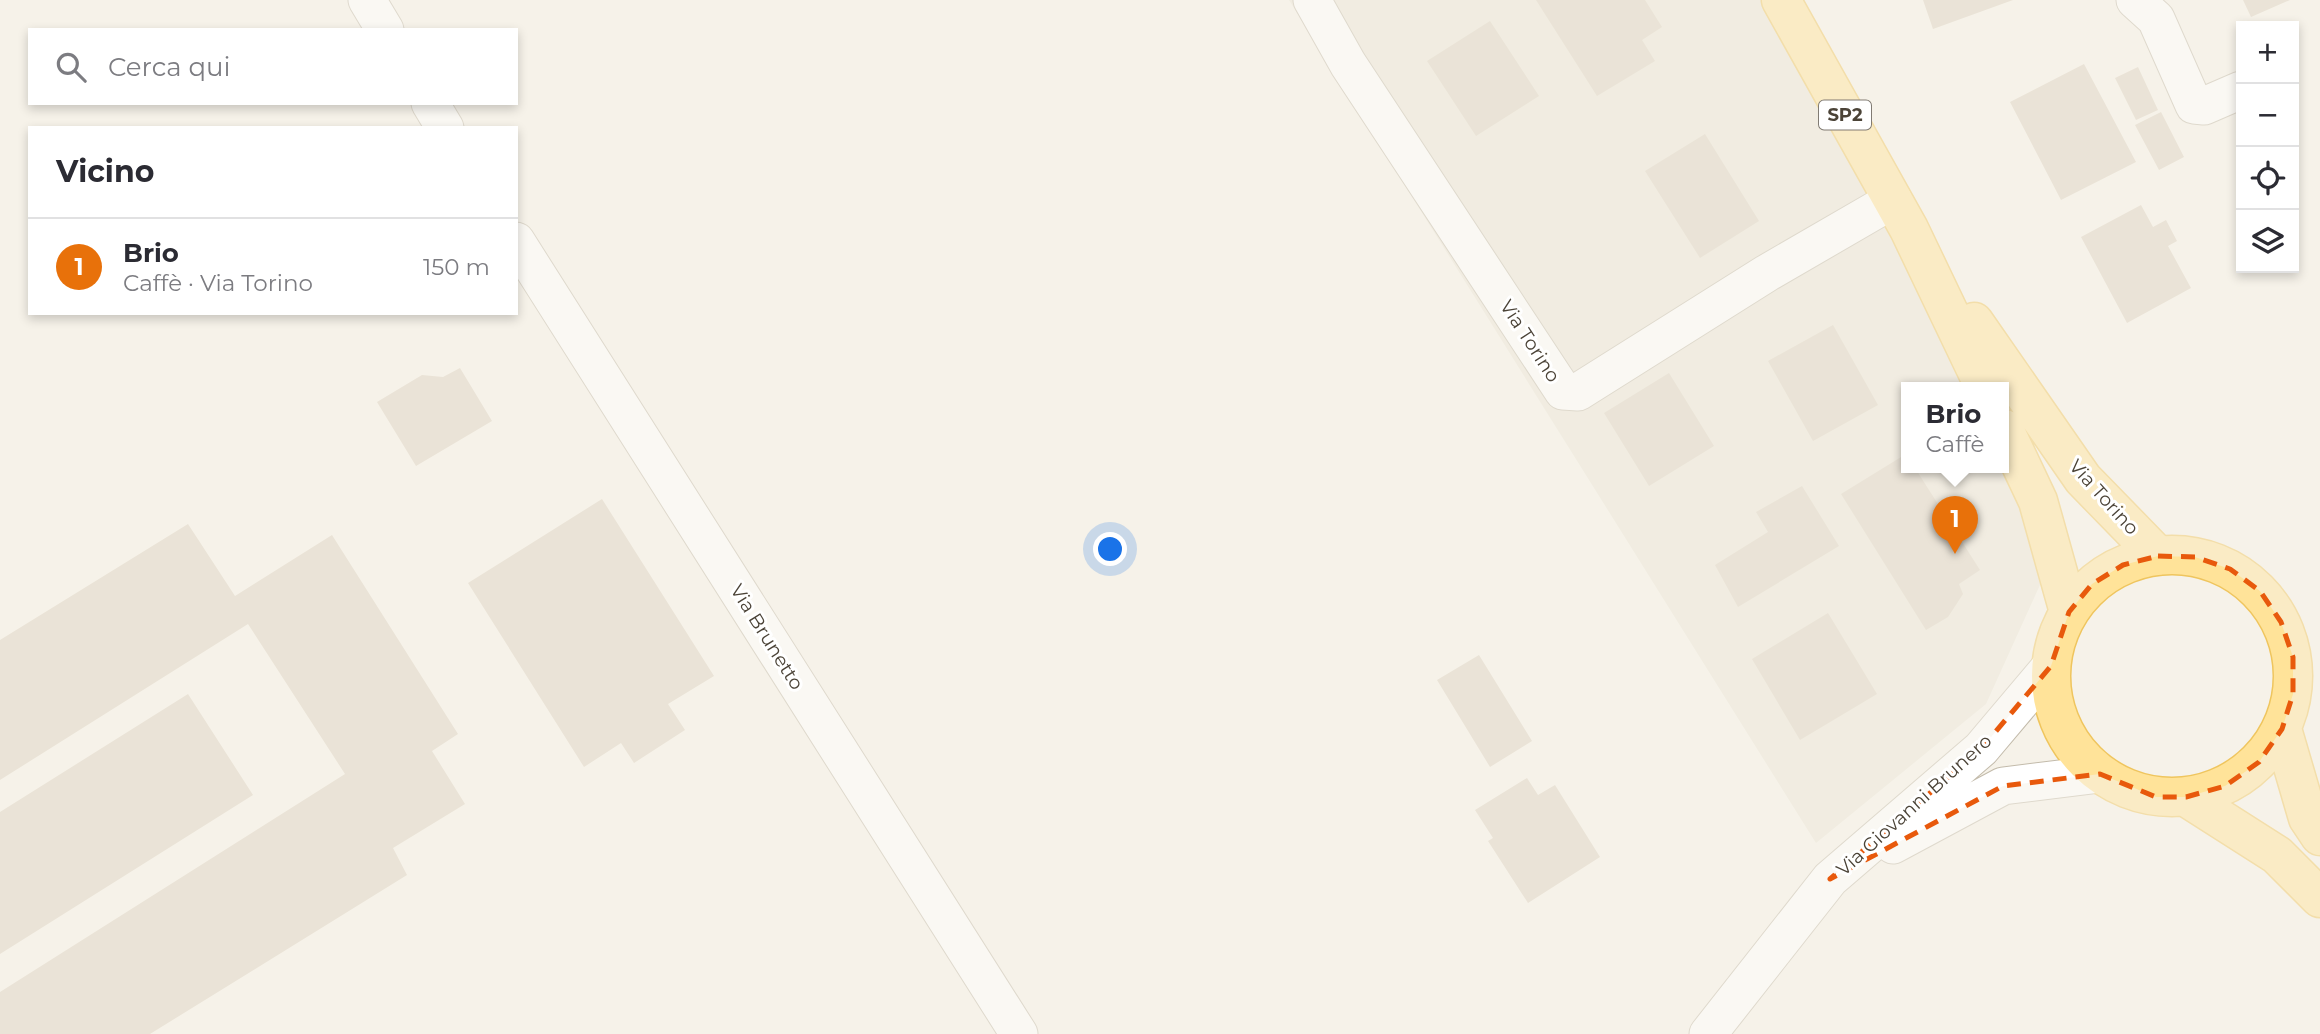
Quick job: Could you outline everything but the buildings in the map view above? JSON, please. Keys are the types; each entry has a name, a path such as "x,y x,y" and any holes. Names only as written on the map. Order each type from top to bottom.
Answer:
{"main road":[{"name":"Via Torino","path":"1781,0 1901,214 1981,382"},
{"name":"Via Torino","path":"1901,214 2083,479 2158,556"},
{"path":"2009,440 2038,501 2069,612"},
{"path":"2158,556 2195,557 2230,569 2260,591 2281,622 2293,657 2293,694 2282,729 2259,762 2225,786 2186,797 2156,797 2126,789 2100,774 2071,744 2054,707 2051,666 2056,638 2069,612 2092,584 2123,565 2158,556"},
{"path":"2282,729 2308,818 2320,836"},
{"path":"2186,797 2277,855 2320,898"}],"street":[{"path":"367,0 384,28"},
{"path":"2135,0 2156,19 2194,105 2204,106 2236,92"},
{"name":"Via Torino","path":"1312,1 1348,65 1563,391 1578,392 1767,273 1901,214"},
{"path":"431,105 444,126"},
{"name":"Via Brunetto","path":"518,244 1019,1034"},
{"name":"Via Giovanni Brunero","path":"1708,1034 1830,879 1981,749 2051,666"},
{"name":"Via Giovanni Brunero","path":"1830,879 2003,786 2100,774"}],"highlighted area":[{"path":"2158,556 2195,557 2230,569 2260,591 2281,622 2293,657 2293,694 2282,729 2259,762 2225,786 2186,797 2156,797 2100,774 2003,786 1830,879 1981,749 2051,666 2069,612 2092,584 2123,565"}],"shaded area":[{"path":"1289,0 1767,0 1967,382 1901,382 1901,473 2008,473 2044,576 1986,704 1816,843"}],"place":[{"name":"Brio","path":"1955,554"}]}
